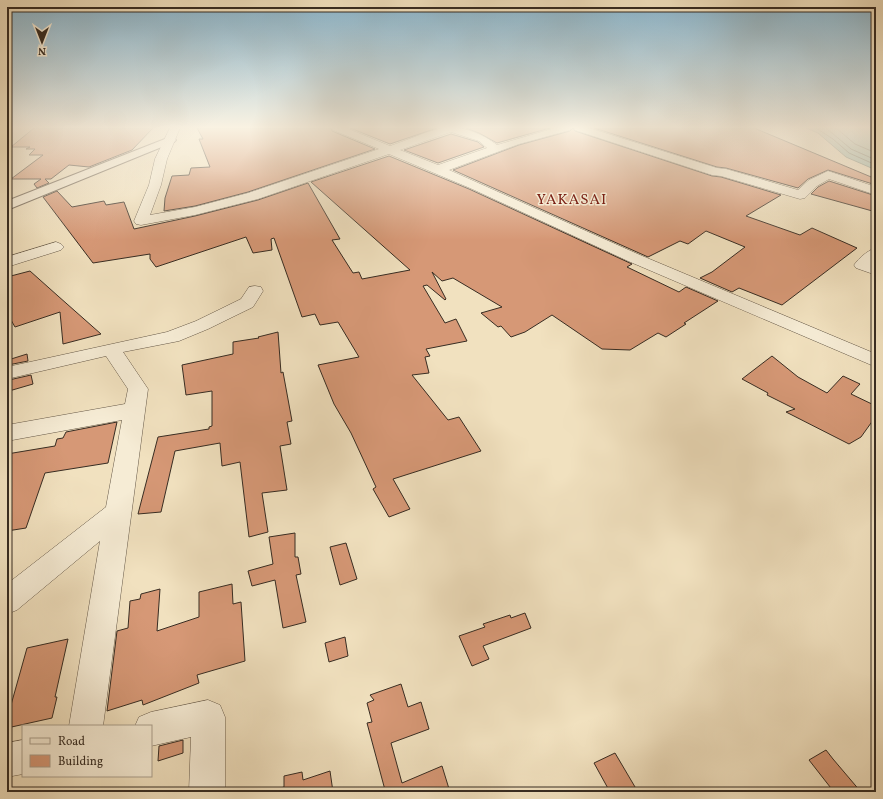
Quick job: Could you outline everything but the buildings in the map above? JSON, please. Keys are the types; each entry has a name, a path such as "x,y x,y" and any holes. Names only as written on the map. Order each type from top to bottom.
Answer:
{"street":[{"path":"7,206 100,165"},
{"path":"160,165 155,186 141,221 195,211 254,196 342,165"},
{"path":"426,165 634,258 876,361"},
{"path":"437,170 450,165"},
{"path":"695,165 800,195 813,183 828,175 876,190"},
{"path":"7,262 56,248"},
{"path":"876,253 862,265 876,270"},
{"path":"7,373 172,336 202,325 247,303 255,291"},
{"path":"86,725 138,389 112,349"},
{"path":"7,432 135,410"},
{"path":"7,601 118,512"},
{"path":"152,729 208,717 206,792"},
{"path":"7,760 22,757"}],"water":[{"path":"865,165 876,165 876,170"}],"district":[{"name":"YAKASAI","path":"572,200"}]}
